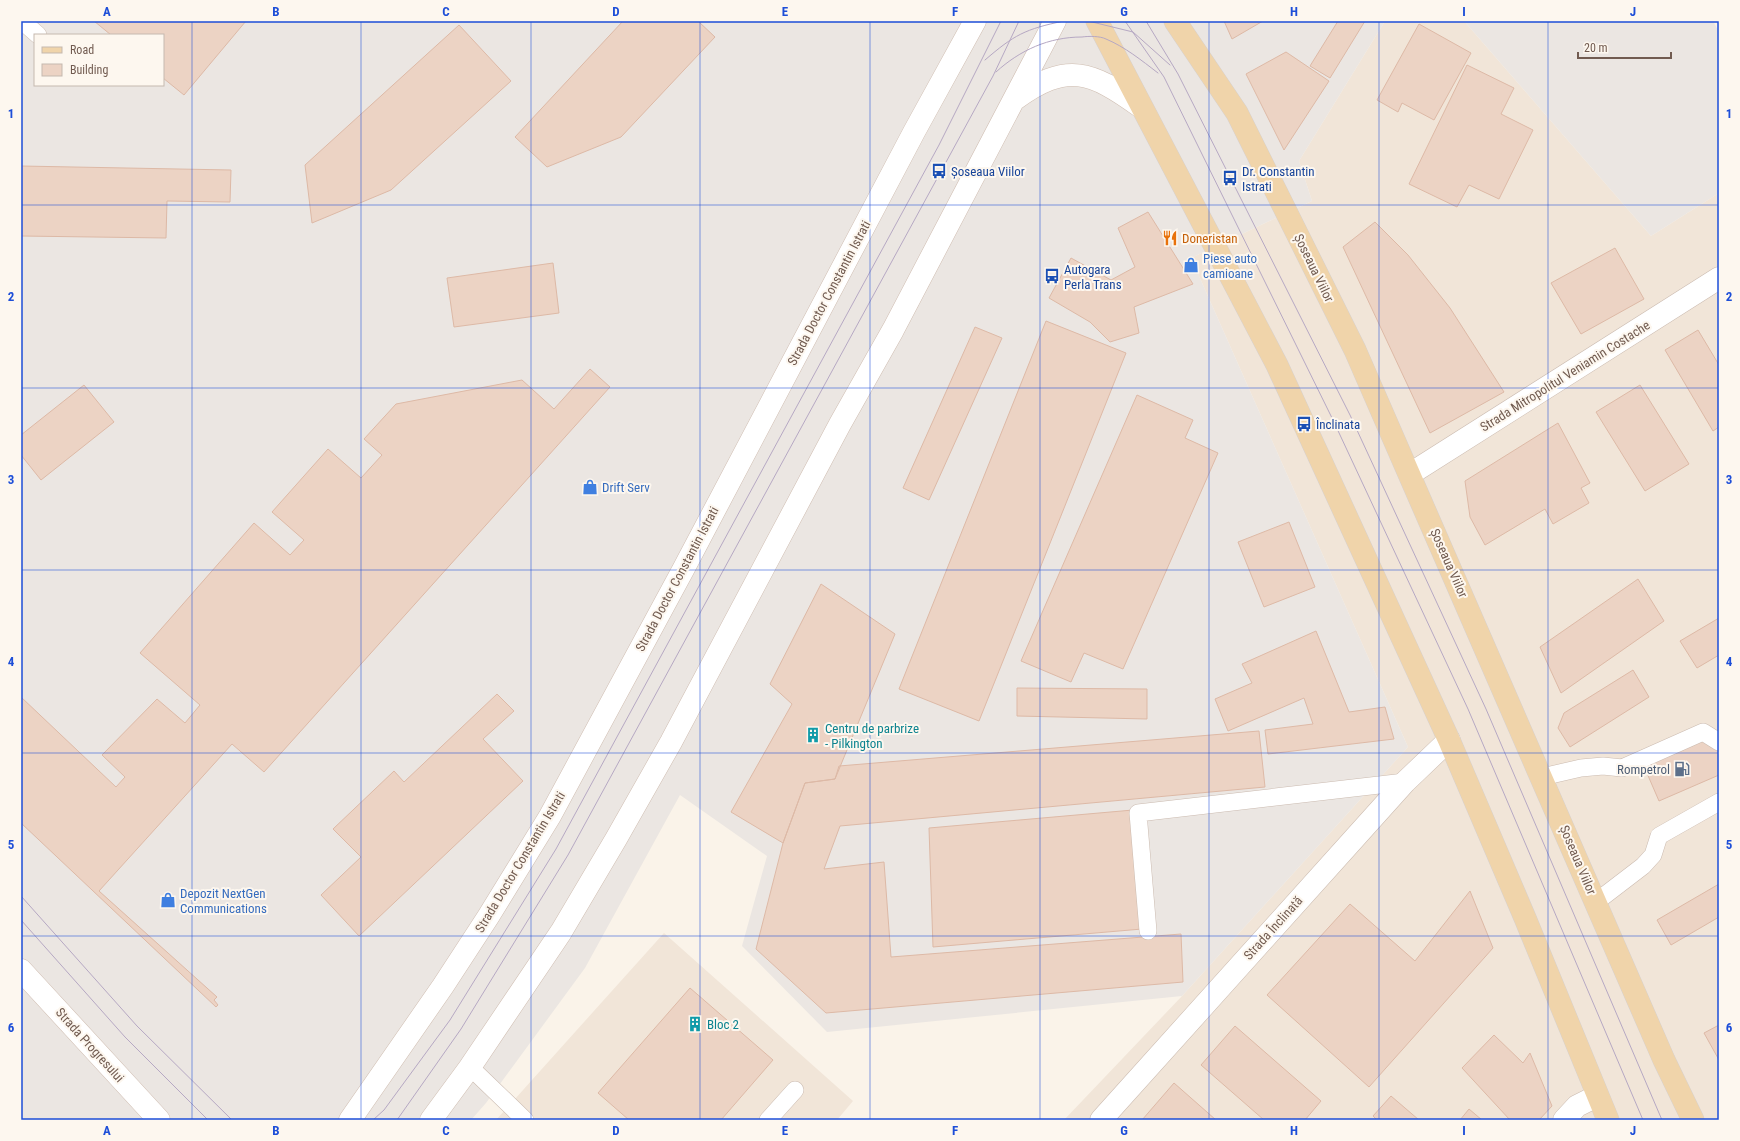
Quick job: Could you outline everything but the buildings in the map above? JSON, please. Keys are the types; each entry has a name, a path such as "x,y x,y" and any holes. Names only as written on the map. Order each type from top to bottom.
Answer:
{"main road":[{"name":"Strada Doctor Constantin Istrati","path":"350,1120 443,986 488,917 550,816 684,568 914,132 975,21"},
{"path":"431,1120 470,1067 561,932 671,742 840,424 893,330 1011,102 1055,21"},
{"path":"1097,21 1277,365 1448,740 1525,918 1608,1120"},
{"name":"Șoseaua Viilor","path":"1175,21 1237,113 1355,350 1664,1060 1693,1120"},
{"path":"1011,102 1028,90 1045,81 1067,75 1081,75 1105,83 1141,107"},
{"name":"Strada Mitropolitul Veniamin Costache","path":"1410,474 1719,278"},
{"name":"Strada Înclinată","path":"1101,1120 1405,782 1448,740"},
{"name":"Strada Progresului","path":"21,970 159,1120"},
{"path":"1564,1120 1577,1106 1597,1096"}],"lane":[{"path":"22,21 37,34"},
{"path":"1542,777 1581,768 1603,766 1622,768 1703,732 1719,742"},
{"path":"1148,930 1138,813 1405,782"},
{"path":"1596,902 1643,866 1654,855 1659,836 1719,802"},
{"path":"470,1067 525,1120"},
{"path":"768,1120 795,1090"}],"shaded area":[{"path":"21,21 1385,21 1299,161 1312,201 1191,258 1408,747 1182,996 827,1032 742,946 767,856 680,795 585,968 486,1103 471,1120 21,1120"},
{"path":"1385,21 1464,21 1651,236 1719,193 1719,1120 1064,1120 1182,996 1408,747 1191,258 1312,201 1299,161"},
{"path":"1464,21 1713,21 1719,32 1719,193 1651,236"},
{"path":"664,933 853,1101 837,1120 496,1120"}],"tram line":[{"path":"373,1120 384,1110 450,1020 556,849 939,145 1001,21"},
{"path":"397,1120 461,1029 568,855 993,76 1019,21"},
{"path":"985,60 1004,44 1021,34 1039,27 1064,21"},
{"path":"1088,21 1133,32 1170,65"},
{"path":"1125,21 1164,77 1333,420 1468,709 1643,1120"},
{"path":"1146,21 1178,74 1350,415 1486,709 1662,1120"},
{"path":"996,72 1015,57 1036,46 1058,39 1091,36 1104,38 1113,42 1133,54 1158,73"},
{"path":"21,896 137,1026 232,1120"},
{"path":"21,920 125,1037 208,1120"}],"place":[{"name":"Șoseaua Viilor","path":"939,171"},
{"name":"Dr. Constantin Istrati","path":"1230,178"},
{"name":"Doneristan","path":"1170,238"},
{"name":"Piese auto camioane","path":"1191,265"},
{"name":"Autogara Perla Trans","path":"1052,276"},
{"name":"Înclinata","path":"1304,424"},
{"name":"Drift Serv","path":"590,487"},
{"name":"Centru de parbrize - Pilkington","path":"813,735"},
{"name":"Rompetrol","path":"1682,769"},
{"name":"Depozit NextGen Communications","path":"168,900"},
{"name":"Bloc 2","path":"695,1024"}]}
